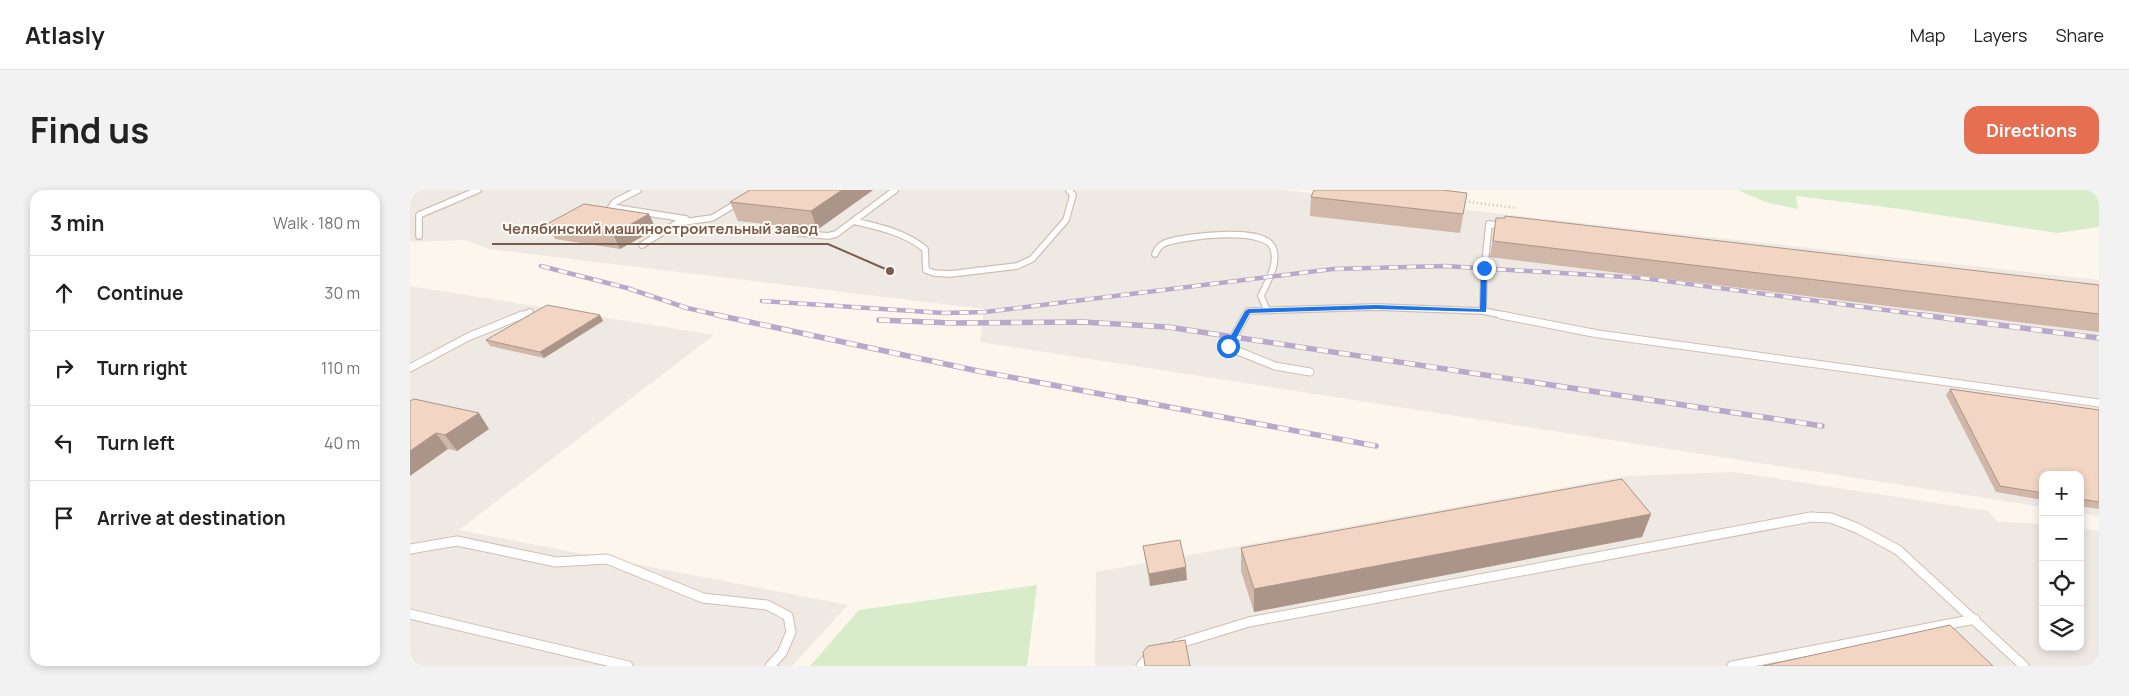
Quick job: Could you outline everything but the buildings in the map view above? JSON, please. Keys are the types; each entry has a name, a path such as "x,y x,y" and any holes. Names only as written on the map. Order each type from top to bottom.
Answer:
{"lane":[{"path":"419,236 419,215 478,190"},
{"path":"638,190 615,202 611,207 688,220 712,218 742,199"},
{"path":"799,232 828,236 836,234 895,190"},
{"path":"853,221 900,234 917,242 925,249 926,270 934,273 950,274 1017,266 1032,260 1066,220 1072,195 1069,190"},
{"path":"642,245 677,224 688,220"},
{"path":"1484,311 1484,272 1489,224 1514,227"},
{"path":"1155,254 1164,243 1180,240 1246,235 1268,240 1275,257 1275,266 1261,296 1267,310"},
{"path":"1310,372 1275,366 1228,346 1248,311 1376,307 1484,311 1598,334 2099,403"},
{"path":"410,368 450,344 494,324 530,312"},
{"path":"1141,666 1152,653 1249,622 1811,517 1831,518 1857,528 1898,550 2024,666"},
{"path":"410,549 457,540 556,562 607,559 703,598 767,605 788,616 791,632 782,653 770,666"},
{"path":"410,614 628,666"},
{"path":"1732,666 1975,619"}],"path":[{"path":"1458,201 1517,208"}],"shaded area":[{"path":"410,190 1283,190 2099,280 2099,516 2084,514 2084,471 2039,471 2039,506 980,342 984,309 489,249 464,240 410,242"},
{"path":"410,286 714,335 459,530 848,605 792,666 410,666"},
{"path":"1734,472 1988,511 1998,522 2039,524 2039,651 2084,651 2084,529 2099,531 2099,666 1095,666 1096,572 1626,476"}],"green space":[{"path":"1738,190 2099,190 2099,227 2057,233 1893,208 1796,196 1798,209 1765,202"},
{"path":"1037,585 1027,666 810,666 859,610"}],"railway":[{"path":"541,266 627,288 687,308 722,316"},
{"path":"762,301 943,313 985,312 1333,269 1445,266 1643,278 1931,316"},
{"path":"717,315 978,371 1376,446"},
{"path":"1922,315 2099,338"},
{"path":"879,320 952,323 1083,322 1168,327 1822,426"}],"place":[{"name":"Челябинский машиностроительный завод","path":"890,271"}],"route":[{"path":"1228,346 1248,311 1376,307 1484,311 1484,268"}]}
